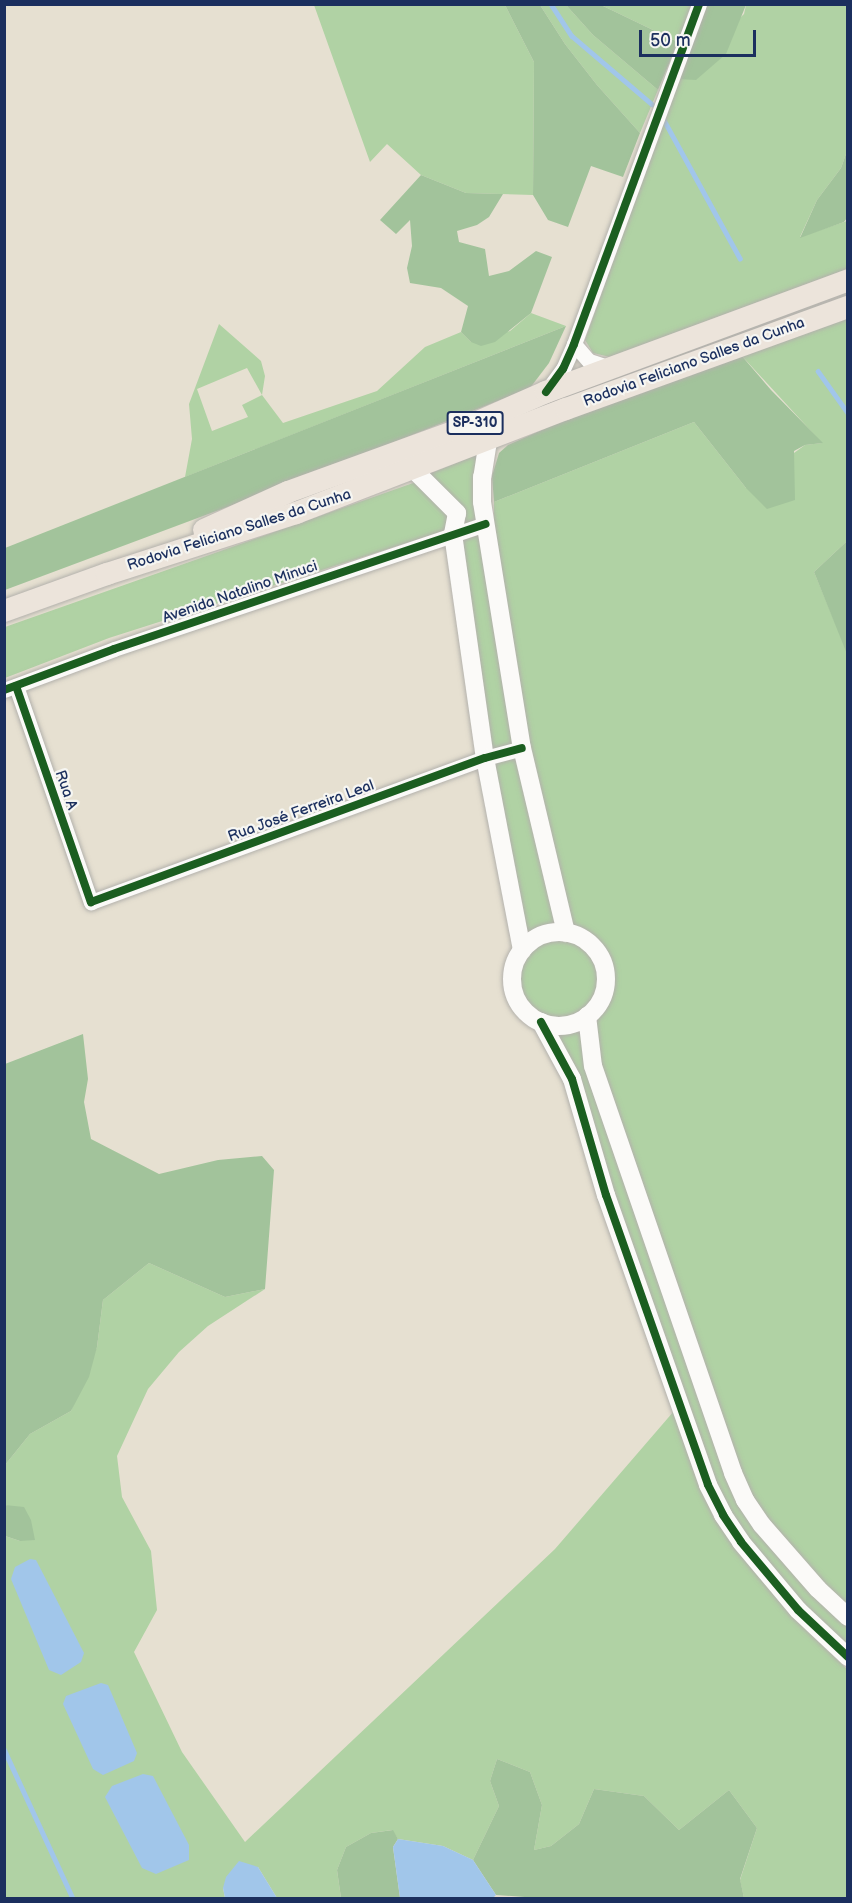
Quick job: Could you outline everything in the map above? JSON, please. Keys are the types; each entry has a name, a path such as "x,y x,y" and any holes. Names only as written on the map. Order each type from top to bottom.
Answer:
{"main road":[{"name":"Rodovia Feliciano Salles da Cunha","path":"107,574 288,492 469,426 546,392 848,280"},
{"name":"Rodovia Feliciano Salles da Cunha","path":"107,574 296,513 414,470 566,409 848,307"},
{"name":"SP-310","path":"4,611 107,574"}],"street":[{"path":"546,392 562,369 574,344 699,4"},
{"path":"574,344 589,361 611,368"},
{"path":"488,441 482,477 482,502 522,748 566,933"},
{"path":"414,470 457,513 453,534 485,758 522,950 513,973 516,997 530,1016 541,1022 565,1025 587,1016 596,1007 606,985 603,961 588,942 566,933 542,936 522,950"},
{"name":"Avenida Natalino Minuci","path":"10,688 114,649 486,524"},
{"name":"Rua A","path":"10,688 91,902"},
{"name":"Rua José Ferreira Leal","path":"91,902 485,758 522,748"},
{"path":"587,1016 593,1066 741,1491 762,1525 818,1589 848,1617"},
{"path":"541,1022 572,1079 606,1195 708,1485 723,1515 741,1542 798,1610 848,1658"}],"green space":[{"path":"314,5 505,5 534,62 533,195 466,193 421,175 387,144 370,162"},
{"path":"505,5 540,5 565,44 597,85 640,133 623,177 591,166 568,227 548,220 533,195 534,62"},
{"path":"540,5 566,5 593,35 658,90 640,133 597,85 565,44"},
{"path":"566,5 601,5 678,42 658,90 593,35"},
{"path":"601,5 691,5 678,42"},
{"path":"706,5 746,5 726,54 696,80 678,79"},
{"path":"746,5 847,5 847,151 841,168 817,200 800,237 847,221 847,269 610,357 593,353 585,340 678,79 744,14"},
{"path":"847,151 847,218 844,222 800,238 817,200 841,168"},
{"path":"421,175 466,193 503,194 489,217 477,225 457,231 459,242 485,249 489,276 509,271 536,251 552,257 531,313 495,342 481,346 471,342 461,332 468,306 441,288 410,283 407,268 412,246 410,220 396,234 380,220"},
{"path":"531,313 566,326 185,477 192,439 189,404 219,324 261,361 265,376 262,395 283,423 377,391 425,347 461,332 471,342 510,331","holes":["247,368 262,395 242,405 248,417 212,431 197,389"]},
{"path":"847,316 847,541 814,572 848,654 847,1609 748,1498 597,1063 592,1018 605,1001 609,971 602,951 596,943 579,932 569,929 529,746 494,523 494,502 694,422 746,488 805,445 822,443 741,355"},
{"path":"566,326 549,363 530,388 286,485 5,590 5,548"},
{"path":"741,355 771,390 823,443 805,445 794,451 795,500 767,509 746,488 694,422 494,502 492,476 499,453 508,445 569,418"},
{"path":"481,453 483,520 459,529 424,476"},
{"path":"416,482 453,517 447,530 109,638 5,678 5,627"},
{"path":"479,531 518,743 490,753 460,537"},
{"path":"847,541 847,654 814,572"},
{"path":"516,754 556,924 554,928 539,932 527,940 493,759"},
{"path":"551,937 567,937 583,944 594,955 601,971 598,995 589,1009 567,1021 551,1021 535,1014 524,1003 517,987 517,971 524,955 535,944"},
{"path":"583,1024 730,1475 847,1621 847,1652 800,1608 725,1514 553,1030 564,1030"},
{"path":"83,1034 88,1079 84,1102 91,1139 159,1174 218,1160 262,1156 274,1170 265,1289 225,1297 149,1263 103,1300 97,1347 89,1377 71,1411 30,1434 5,1465 5,1064"},
{"path":"149,1263 225,1297 265,1289 208,1326 179,1352 148,1389 117,1456 122,1497 151,1551 157,1610 134,1652 182,1752 245,1842 555,1549 674,1411 700,1486 714,1518 791,1616 847,1669 847,1898 744,1898 740,1880 757,1828 729,1790 679,1830 644,1796 594,1789 579,1824 551,1846 534,1850 542,1805 530,1772 497,1759 490,1781 499,1806 473,1860 443,1846 398,1839 392,1830 371,1833 346,1847 337,1870 341,1898 277,1898 258,1867 223,1888 225,1898 5,1898 5,1536 20,1541 7,1505 5,1505 5,1465 30,1434 71,1411 97,1347 103,1300"},
{"path":"5,1505 24,1507 31,1520 35,1540 20,1541 5,1536"},
{"path":"497,1759 530,1772 542,1805 534,1850 551,1846 579,1824 594,1789 644,1796 679,1830 729,1790 757,1828 740,1879 744,1898 538,1898 496,1895 473,1860 499,1806 490,1781"},
{"path":"393,1830 398,1839 393,1847 400,1898 341,1898 337,1870 346,1847 371,1833"}],"water":[{"path":"30,1559 36,1560 84,1653 81,1662 61,1675 49,1670 11,1579 15,1567"},
{"path":"101,1683 108,1685 137,1753 134,1761 103,1775 93,1769 63,1704 66,1696"},
{"path":"143,1774 153,1776 189,1845 189,1860 156,1874 142,1868 105,1797 112,1786"},
{"path":"398,1839 443,1846 473,1860 496,1895 493,1898 400,1898 393,1847"},
{"path":"239,1861 258,1867 277,1898 225,1898 223,1888 226,1877"}],"waterway":[{"path":"551,4 572,36 652,104"},
{"path":"664,120 740,258"},
{"path":"818,371 848,413"},
{"path":"4,1749 73,1898"}],"cycle path":[{"path":"546,392 563,369 574,344 699,4"},
{"path":"4,690 114,649 486,524"},
{"path":"16,686 91,902 485,758 522,748"},
{"path":"541,1022 572,1079 606,1195 708,1485 723,1515 741,1542 798,1610 848,1657"}]}
